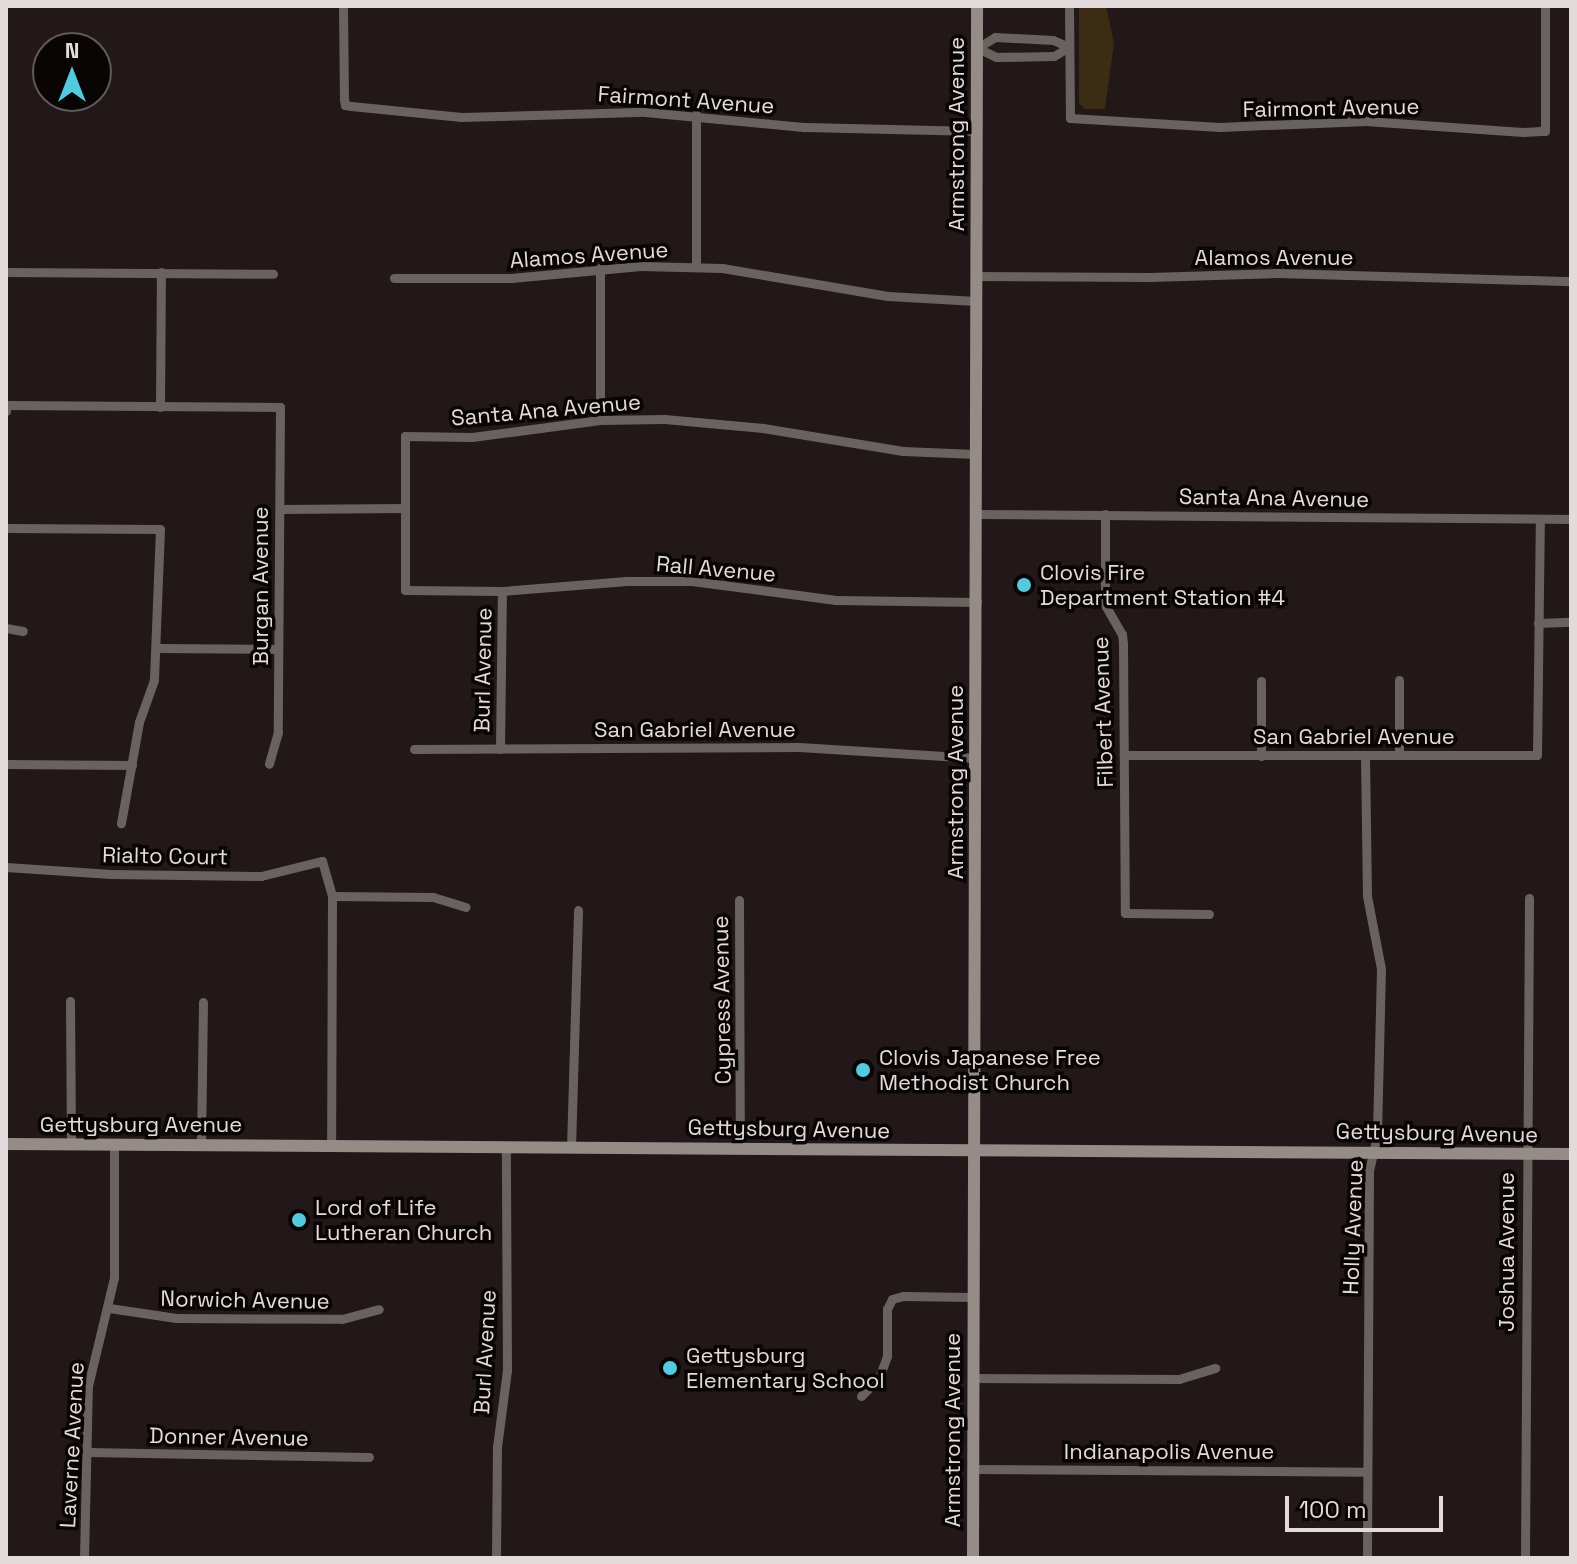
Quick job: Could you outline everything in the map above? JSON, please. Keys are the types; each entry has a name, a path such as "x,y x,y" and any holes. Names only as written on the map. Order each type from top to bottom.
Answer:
{"street":[{"name":"Fairmont Avenue","path":"343,6 345,105 461,117 586,111 696,114 820,128 977,131"},
{"name":"Armstrong Avenue","path":"973,1558 977,6"},
{"path":"1069,6 1069,47"},
{"name":"Fairmont Avenue","path":"1069,47 1070,118 1220,127 1366,121 1545,131 1545,6"},
{"path":"977,48 995,37 1053,40 1069,47"},
{"path":"977,48 996,57 1054,56 1069,47"},
{"path":"696,114 696,267"},
{"name":"Alamos Avenue","path":"394,278 511,278 600,268 696,267 769,274 901,297 976,301"},
{"path":"600,268 600,420"},
{"path":"6,272 273,274"},
{"path":"6,408 160,407 161,272"},
{"name":"Alamos Avenue","path":"976,276 1150,277 1278,273 1571,281"},
{"name":"Burgan Avenue","path":"160,407 280,407 278,732 269,764"},
{"name":"Santa Ana Avenue","path":"405,508 405,436 472,437 600,420 716,422 865,447 975,454"},
{"path":"280,509 405,508"},
{"name":"Rall Avenue","path":"405,508 405,590 502,591 627,581 692,581 836,600 977,602"},
{"name":"Santa Ana Avenue","path":"976,514 1571,519"},
{"name":"Filbert Avenue","path":"1105,514 1105,605 1118,626 1123,644 1125,913 1209,914"},
{"path":"1540,519 1538,623 1571,622"},
{"path":"6,528 160,529 158,648 154,680 139,722 121,823"},
{"name":"Burl Avenue","path":"500,749 502,591"},
{"name":"San Gabriel Avenue","path":"1124,755 1537,755 1538,623"},
{"path":"6,628 23,631"},
{"path":"158,648 278,649"},
{"path":"1399,680 1399,755"},
{"path":"1261,681 1261,756"},
{"name":"San Gabriel Avenue","path":"414,749 799,747 976,758"},
{"name":"Holly Avenue","path":"1365,755 1366,879 1381,969 1377,1136 1369,1171 1367,1558"},
{"path":"6,764 132,765"},
{"name":"Rialto Court","path":"6,867 111,874 261,876 322,861 332,896"},
{"path":"331,1146 332,896 433,897 466,907"},
{"name":"Joshua Avenue","path":"1525,1558 1529,898"},
{"name":"Cypress Avenue","path":"739,900 740,1148"},
{"path":"571,1148 578,910"},
{"path":"70,1001 71,1144"},
{"path":"201,1145 203,1002"},
{"name":"Gettysburg Avenue","path":"6,1144 1571,1154"},
{"name":"Laverne Avenue","path":"84,1558 89,1375 109,1308 114,1278 114,1144"},
{"name":"Burl Avenue","path":"496,1558 497,1447 507,1370 506,1147"},
{"path":"861,1396 879,1378 887,1356 887,1309 892,1299 903,1296 972,1297"},
{"name":"Norwich Avenue","path":"109,1308 151,1317 311,1319 342,1319 379,1309"},
{"path":"972,1378 1179,1379 1215,1368"},
{"name":"Donner Avenue","path":"88,1452 369,1457"},
{"name":"Indianapolis Avenue","path":"972,1469 1366,1472"}],"shaded area":[{"path":"1079,6 1106,6 1114,43 1105,109 1085,109 1079,103"}],"place":[{"name":"Clovis Fire Department Station #4","path":"1024,585"},
{"name":"Clovis Japanese Free Methodist Church","path":"863,1070"},
{"name":"Lord of Life Lutheran Church","path":"299,1220"},
{"name":"Gettysburg Elementary School","path":"670,1368"}]}
